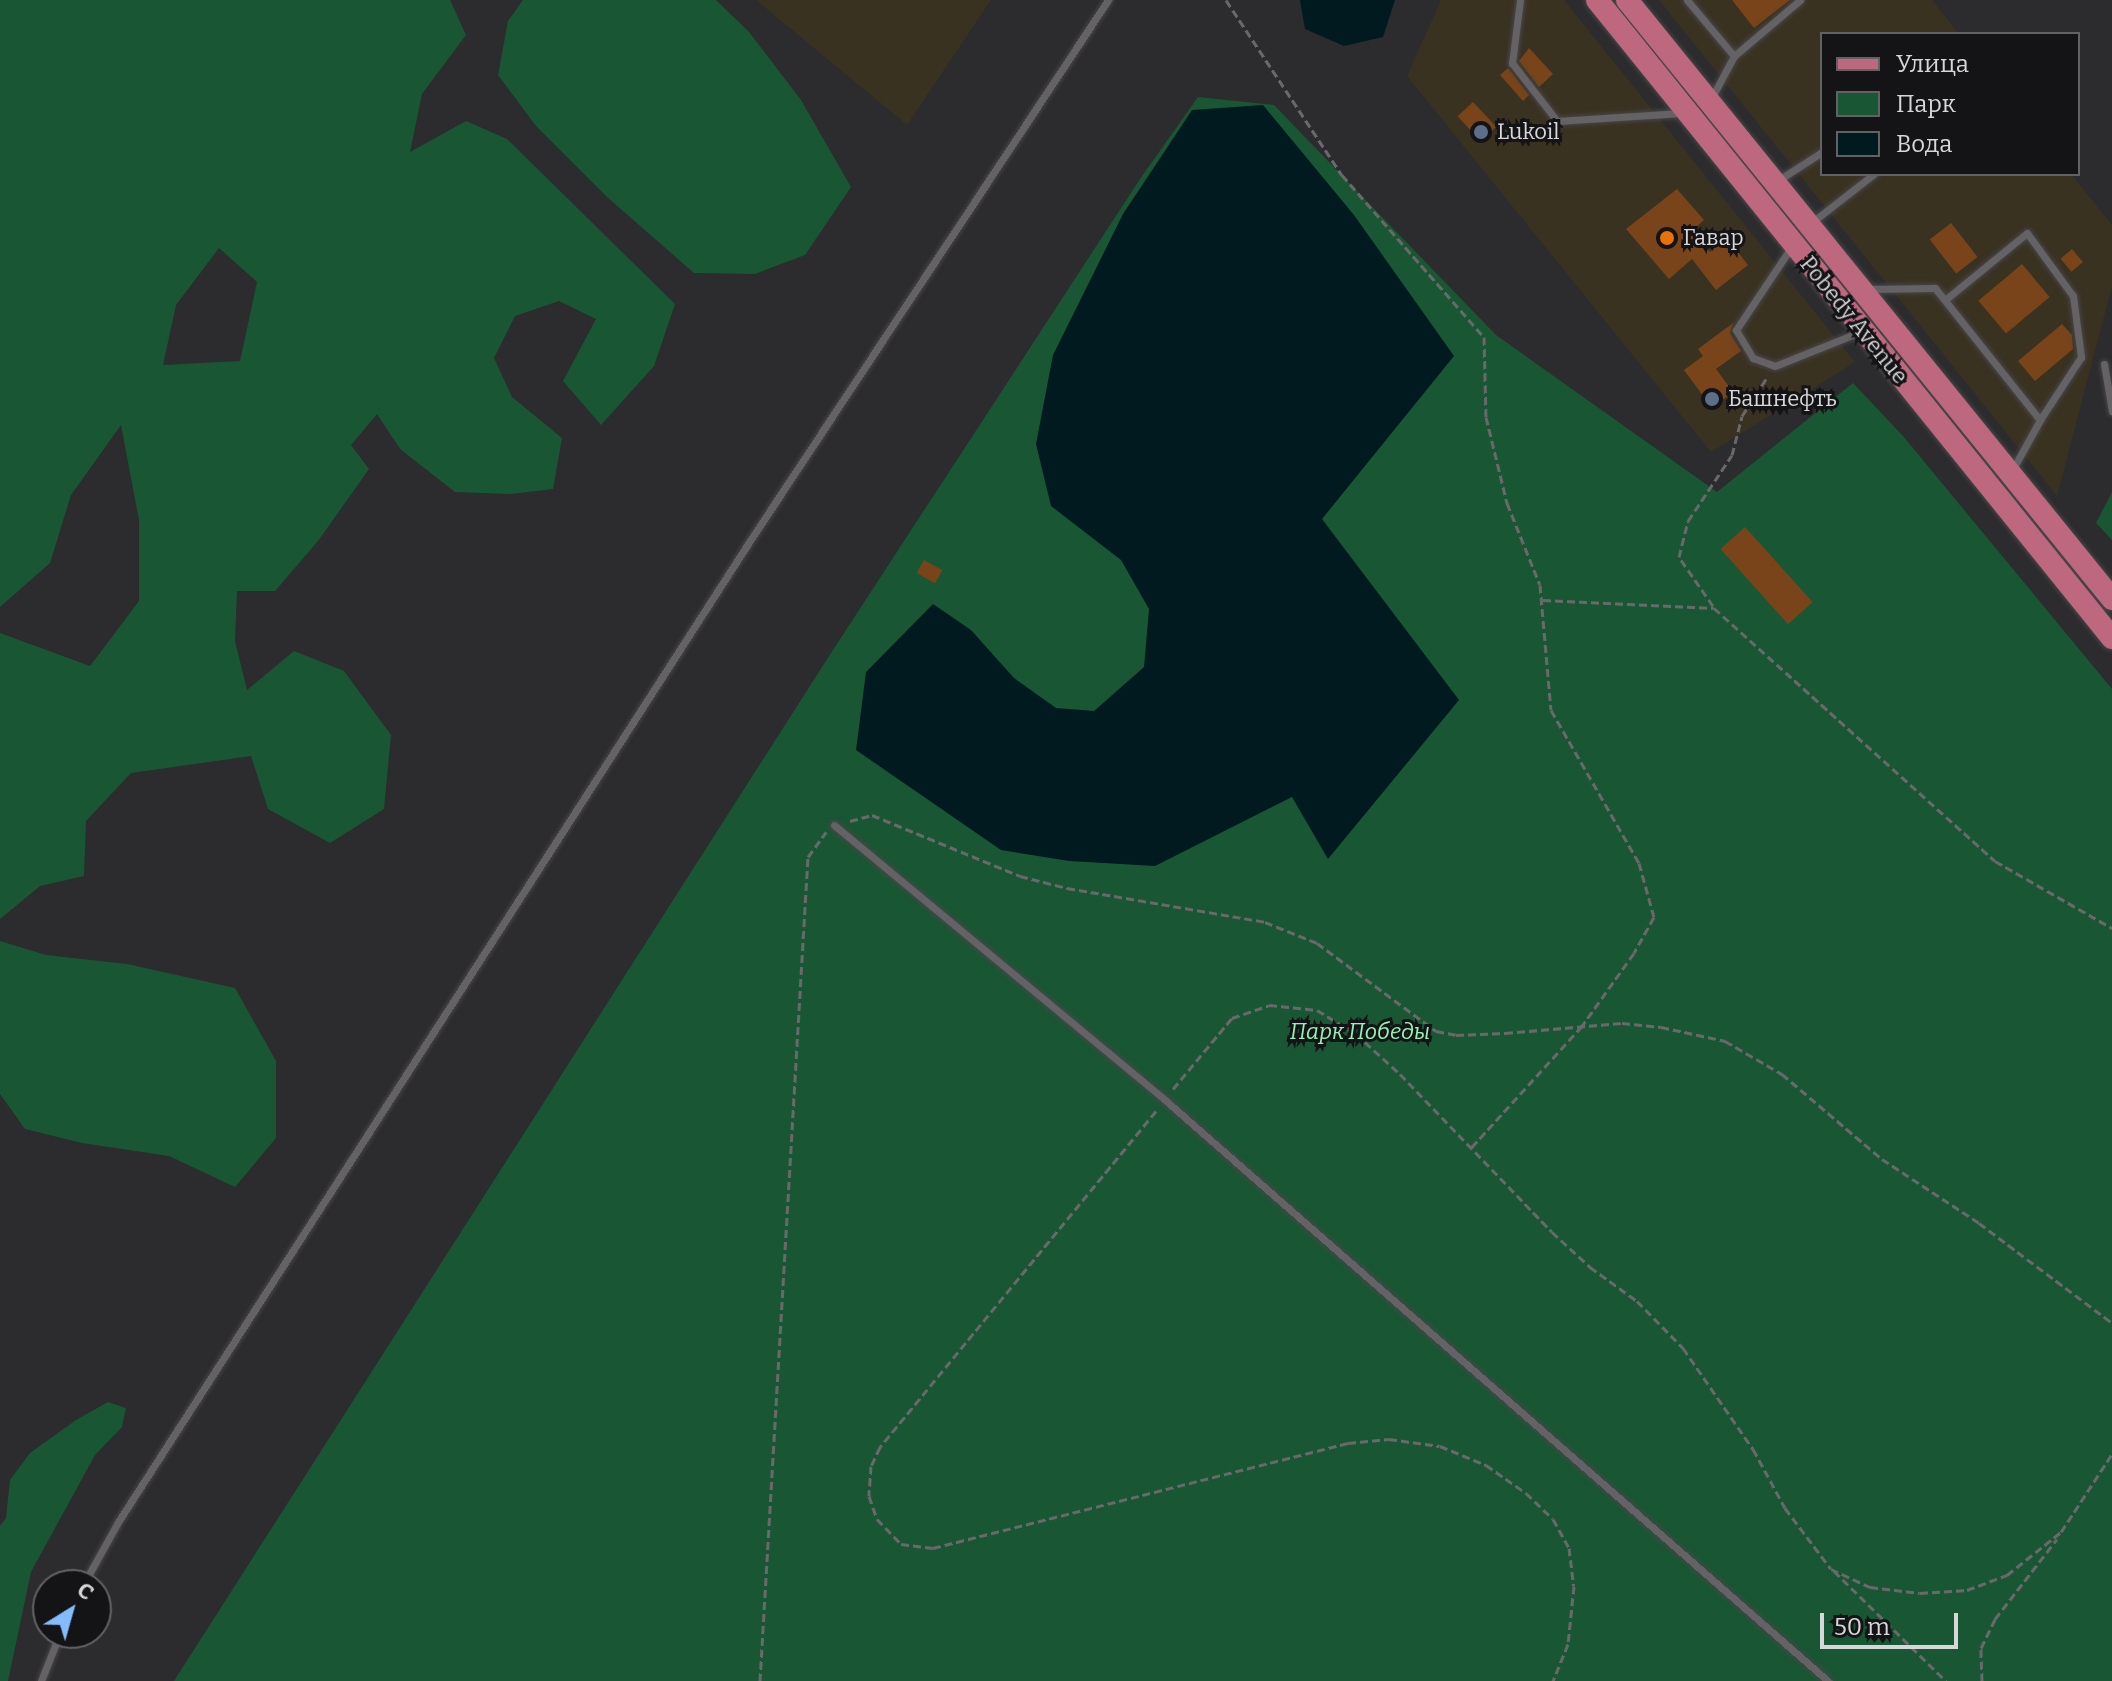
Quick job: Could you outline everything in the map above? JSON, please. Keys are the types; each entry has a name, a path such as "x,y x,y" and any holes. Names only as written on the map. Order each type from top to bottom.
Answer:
{"main road":[{"name":"Pobedy Avenue","path":"1597,0 2112,638"},
{"name":"Pobedy Avenue","path":"1627,0 2112,599"}],"lane":[{"path":"92,1569 118,1522 734,565 1108,0"},
{"path":"1520,0 1512,63 1557,121 1687,113"},
{"path":"1687,0 1734,56"},
{"path":"1709,102 1734,56 1800,0"},
{"path":"1775,182 1820,153"},
{"path":"1809,224 1871,176"},
{"path":"1945,300 2027,233 2073,296 2081,357 2010,474"},
{"path":"1793,244 1736,330 1753,358 1775,366 1862,331"},
{"path":"1861,289 1935,288 2040,420"},
{"path":"2104,364 2112,411"},
{"path":"834,825 1165,1100 1828,1681"},
{"path":"41,1681 54,1649"}],"path":[{"path":"1226,0 1342,175 1484,337 1486,417 1507,503 1543,600 1551,710 1639,863 1654,917 1634,953 1582,1026 1471,1148"},
{"path":"1775,366 1742,416 1732,455 1688,521 1679,557 1714,608 1995,861 2112,928"},
{"path":"1543,600 1714,608"},
{"path":"760,1681 808,857 818,838 834,825 872,815 1020,876 1067,888 1265,922 1317,943 1436,1031 1456,1035 1622,1023 1661,1027 1725,1041 1782,1074 1882,1159 1979,1223 2112,1323"},
{"path":"1553,1681 1568,1644 1574,1586 1569,1548 1553,1519 1526,1493 1486,1465 1440,1446 1389,1439 1348,1443 933,1548 901,1544 877,1519 869,1496 871,1466 880,1447 1232,1018 1269,1005 1317,1010 1356,1034 1552,1232 1590,1267 1637,1301 1683,1348 1753,1449 1785,1508 1831,1569 1946,1681"},
{"path":"1982,1681 1981,1648 1995,1619 2061,1532 2112,1454"},
{"path":"1831,1569 1870,1587 1920,1593 1967,1590 2007,1575 2061,1532"}],"shaded area":[{"path":"756,0 991,0 907,125"},
{"path":"1441,0 1564,0 1855,362 1711,452 1407,76"},
{"path":"1659,0 1932,0 1957,32 1820,32 1820,176 2073,176 2112,225 2112,286 2057,496"}],"green space":[{"path":"0,0 450,0 466,35 422,94 410,152 466,121 507,139 675,304 654,366 601,425 563,381 596,319 559,301 515,316 494,358 512,397 562,438 553,489 511,494 455,492 400,449 377,414 351,445 369,469 318,541 275,591 237,591 235,641 247,690 294,651 344,671 391,735 384,809 330,843 268,809 251,756 131,773 86,821 84,876 40,886 0,919 0,633 90,666 139,601 139,520 121,425 71,495 50,563 0,607","holes":["219,248 257,282 240,361 163,365 176,305"]},
{"path":"523,0 716,0 749,32 801,100 851,187 805,255 755,274 694,273 607,197 536,126 498,75 508,21"},
{"name":"Парк Победы","path":"1198,97 1274,105 1496,335 1717,492 1853,383 1903,436 2112,689 2112,1681 174,1681 831,653 1140,179"},
{"path":"2112,492 2112,540 2096,523"},
{"path":"0,941 46,955 127,964 235,988 276,1061 276,1138 235,1187 169,1156 82,1143 25,1129 0,1094"},
{"path":"108,1402 126,1408 122,1427 95,1455 32,1569 8,1681 0,1681 0,1526 6,1518 10,1480 30,1453 76,1420"}],"water":[{"path":"1300,0 1395,0 1383,37 1344,46 1305,29"},
{"path":"1263,105 1354,215 1454,356 1322,519 1459,700 1328,859 1292,797 1155,866 1069,861 1001,850 856,750 866,672 933,604 971,630 1014,678 1056,708 1094,711 1144,667 1149,609 1121,560 1051,506 1036,444 1053,355 1123,214 1192,110"}],"building":[{"path":"1732,0 1790,0 1754,28"},
{"path":"1529,48 1553,74 1539,87 1519,61"},
{"path":"1508,68 1529,95 1523,101 1500,75"},
{"path":"1473,102 1496,127 1481,141 1458,116"},
{"name":"Гавар","path":"1677,189 1704,220 1693,230 1710,252 1727,238 1748,265 1716,290 1692,259 1669,279 1626,229"},
{"path":"1951,223 1977,257 1956,274 1930,240"},
{"path":"2072,249 2083,262 2071,272 2061,259"},
{"path":"2022,264 2050,297 2006,334 1978,301"},
{"path":"1733,323 1730,333 1741,351 1716,369 1733,392 1712,408 1684,370 1703,356 1698,349"},
{"path":"2062,324 2072,335 2073,349 2035,381 2018,361"},
{"path":"1745,527 1813,602 1788,624 1720,549"},
{"path":"924,560 942,570 935,583 917,573"}],"place":[{"name":"Lukoil","path":"1481,132"},
{"name":"Гавар","path":"1667,238"},
{"name":"Башнефть","path":"1712,399"}]}
